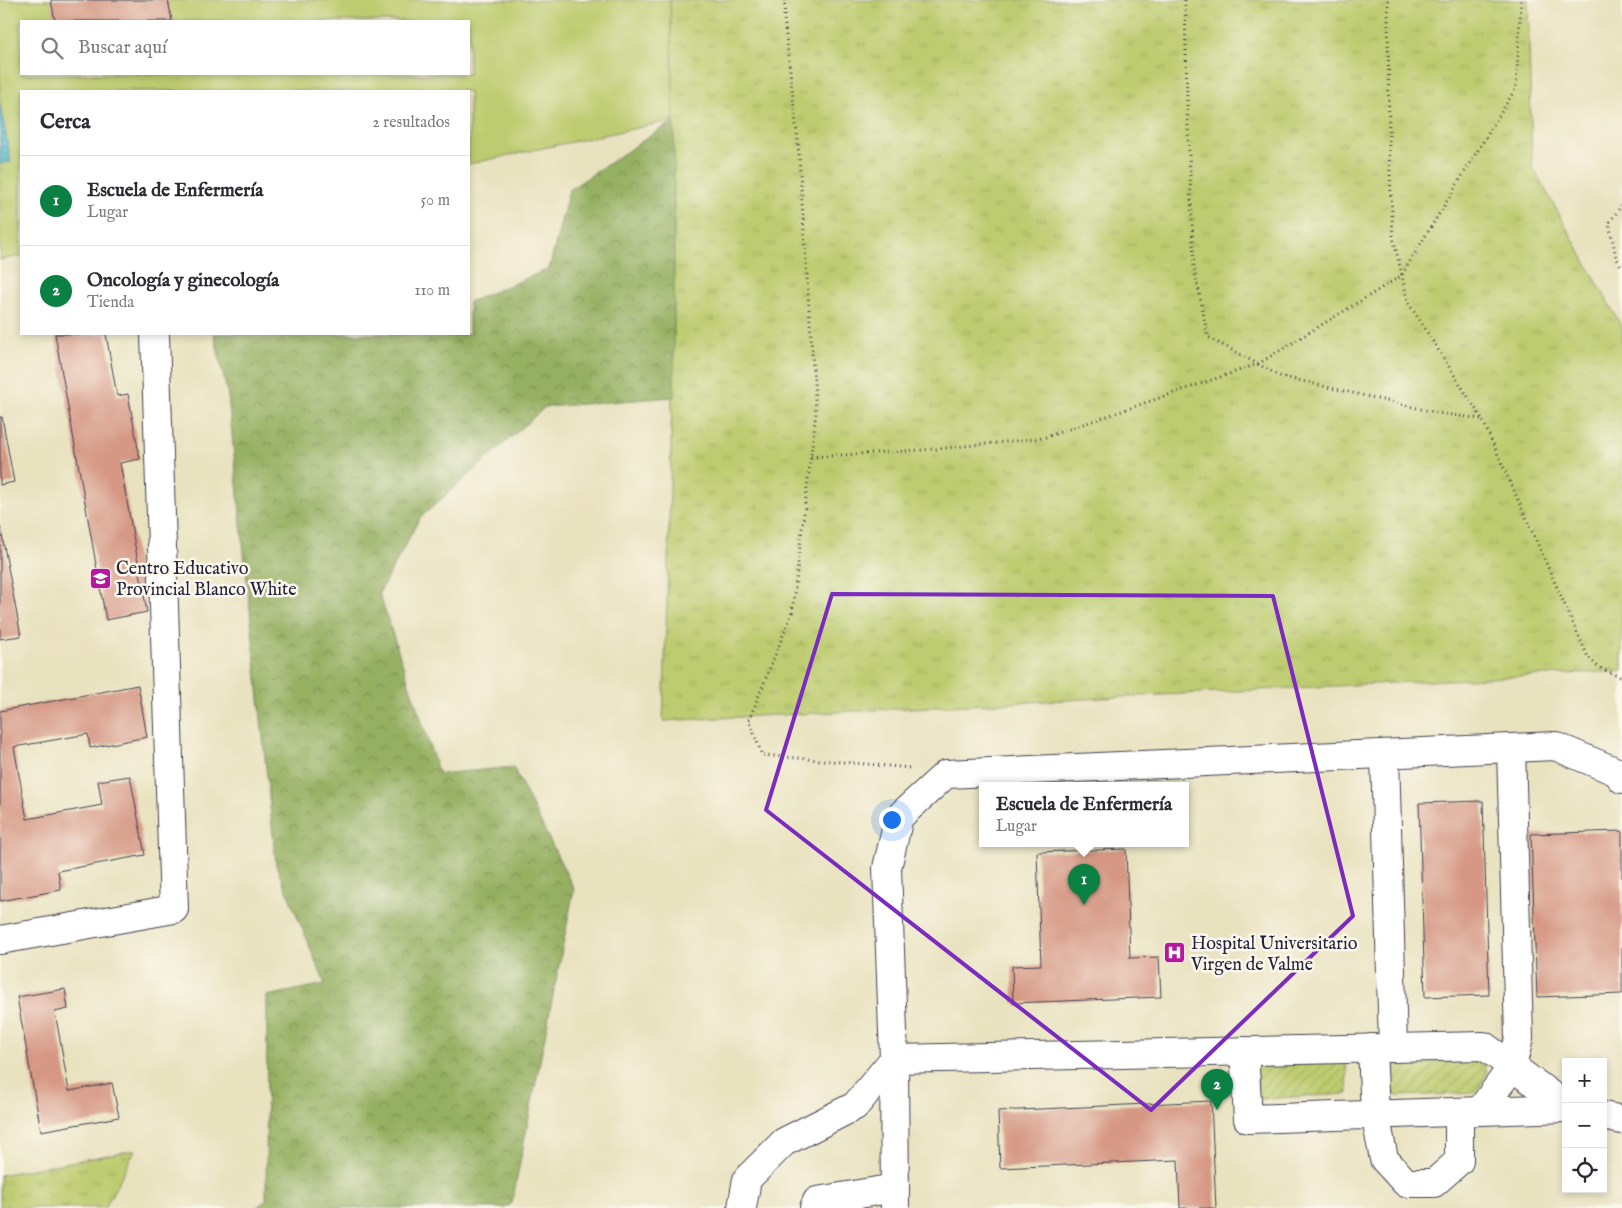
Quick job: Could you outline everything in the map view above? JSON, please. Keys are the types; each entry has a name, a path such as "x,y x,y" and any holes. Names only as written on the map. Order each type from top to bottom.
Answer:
{"lane":[{"path":"0,940 174,909 156,335"},
{"path":"814,1208 818,1200 895,1198 894,1059 887,868 899,817 946,774 1555,746 1617,772 1622,780"},
{"path":"1385,754 1383,1048 1375,1114 1384,1159 1406,1183 1434,1182 1459,1161 1469,1111 1512,1067 1519,1038 1511,748"},
{"path":"742,1208 747,1179 784,1142 855,1106 894,1059 1484,1046 1562,1104"},
{"path":"1244,1051 1248,1119 1562,1107"},
{"path":"1607,1117 1622,1120"}],"path":[{"path":"785,0 784,18 798,142 816,413 792,613 749,720 762,755 909,768 946,774"},
{"path":"1185,0 1187,104 1194,267 1208,337 1280,376 1438,413 1482,419"},
{"path":"1388,0 1389,151 1393,237 1408,302 1482,419 1588,657 1598,667 1622,678"},
{"path":"811,457 936,450 1043,438 1258,364 1401,276 1516,88 1520,0"},
{"path":"1622,205 1609,223 1616,257 1622,268"}],"highlighted area":[{"path":"832,594 1273,596 1353,916 1151,1110 766,810"}],"green space":[{"path":"0,0 670,0 674,120 470,164 470,90 20,90 20,256 0,260"},
{"path":"670,0 1528,0 1532,166 1622,327 1622,671 663,721 671,451 673,271"},
{"path":"674,120 674,397 545,407 420,518 379,593 439,774 513,767 574,889 512,1203 506,1208 256,1208 266,1200 267,996 325,984 276,865 228,396 214,335 470,335 470,302 549,269 569,190"},
{"path":"1396,1055 1480,1056 1487,1073 1476,1093 1396,1096 1383,1076"},
{"path":"1346,1057 1348,1094 1258,1099 1256,1061"},
{"path":"135,1150 105,1208 0,1208 0,1175"}],"water":[{"path":"0,103 11,162 0,164"}],"building":[{"path":"51,0 168,0 172,20 55,20"},
{"path":"55,335 106,335 117,396 128,394 140,459 120,463 147,612 106,620"},
{"path":"0,417 2,417 14,482 0,485"},
{"path":"0,525 21,636 0,639"},
{"path":"138,685 147,737 90,748 88,734 14,747 27,819 102,805 98,781 130,776 145,855 58,871 61,890 0,901 0,711"},
{"path":"1483,801 1489,995 1425,997 1419,803"},
{"path":"1622,831 1622,994 1537,997 1531,834"},
{"path":"1126,849 1130,958 1159,957 1161,997 1013,1003 1012,966 1041,965 1037,852"},
{"path":"65,989 68,1009 55,1012 69,1091 112,1083 119,1117 41,1131 17,997"},
{"path":"1211,1101 1216,1208 1180,1208 1178,1160 1000,1168 998,1111"}],"place":[{"name":"Centro Educativo Provincial Blanco White","path":"100,578"},
{"name":"Escuela de Enfermería","path":"1084,905"},
{"name":"Hospital Universitario Virgen de Valme","path":"1175,953"},
{"name":"Oncología y ginecología","path":"1217,1110"}]}
